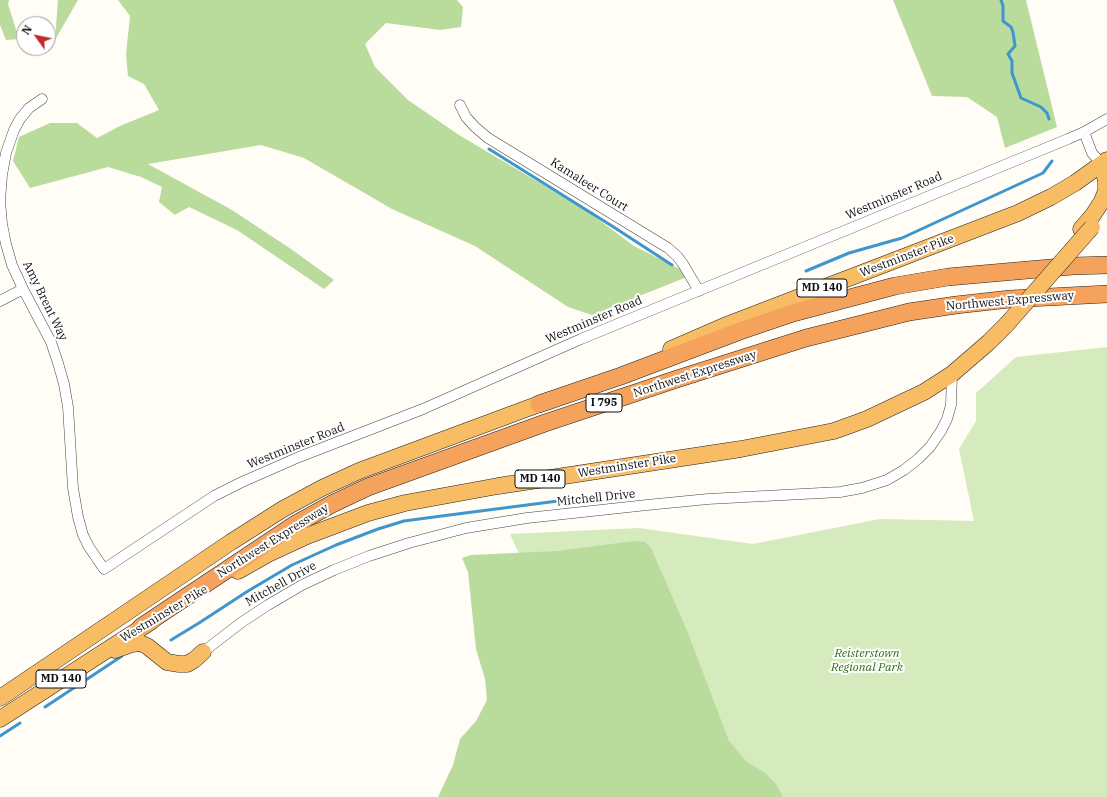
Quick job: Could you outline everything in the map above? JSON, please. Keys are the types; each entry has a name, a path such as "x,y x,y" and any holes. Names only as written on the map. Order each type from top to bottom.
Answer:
{"highway":[{"path":"1086,228 1102,201 1106,191 1105,163"},
{"name":"Westminster Pike","path":"0,698 231,542 283,509 322,488 373,466 539,404 724,326 1018,213 1051,197 1105,163"},
{"name":"Westminster Pike","path":"0,719 141,627 268,554 307,536 368,513 442,495 741,449 834,431 893,408 924,392 952,374 989,342 1001,324 1086,228 1107,210"},
{"name":"Northwest Expressway","path":"539,404 621,376 740,331 793,313 895,286 948,277 1073,266 1107,265"},
{"name":"Northwest Expressway","path":"141,627 294,525 332,504 368,487 545,423 806,338 909,312 1010,299 1044,296 1107,294"},
{"path":"95,657 132,644 147,646 168,662 173,664 187,664 203,652"}],"street":[{"name":"Amy Brent Way","path":"42,99 29,108 20,119 14,130 6,153 2,175 0,201 2,224 12,265 23,290 51,342 58,363 68,407 73,488 78,517 83,535 89,548 104,569"},
{"name":"Kamaleer Court","path":"460,105 466,117 488,138 668,248 683,264 699,291"},
{"name":"Westminster Road","path":"104,569 214,496 242,482 299,457 423,409 581,339 1084,132 1107,119"},
{"path":"1084,132 1092,152 1105,163"},
{"path":"0,300 23,290"},
{"name":"Mitchell Drive","path":"203,652 242,622 268,605 334,570 369,556 409,543 466,528 527,518 708,499 840,492 862,488 887,480 904,470 918,459 930,447 941,431 947,419 951,405 952,374"}],"green space":[{"path":"0,0 9,0 8,4 16,29 16,39 6,40 0,25"},
{"path":"58,0 78,0 56,38"},
{"path":"118,0 457,0 463,7 461,27 440,30 386,23 365,44 375,67 408,100 459,135 587,211 634,246 692,275 592,315 568,307 475,246 392,209 304,158 261,145 148,164 232,210 291,249 334,280 324,289 237,230 189,207 175,215 159,202 162,187 141,177 108,167 30,188 13,161 19,137 50,123 77,123 97,138 120,126 159,110 144,84 128,76 126,54 130,16"},
{"path":"893,0 1026,0 1057,127 1005,148 997,117 967,97 932,96"},
{"name":"Reisterstown Regional Park","path":"1107,347 1107,797 631,797 510,534 639,528 753,544 880,519 974,521 959,449 976,421 976,393 1016,357"},
{"path":"634,541 645,542 651,548 688,633 729,741 747,762 764,772 776,784 783,797 438,797 453,765 460,739 476,721 487,700 485,679 476,649 468,572 462,558 471,555 557,551"}],"waterway":[{"path":"1001,0 1003,6 1003,21 1011,27 1013,32 1015,46 1008,54 1012,61 1012,73 1021,98 1041,107 1047,113 1049,119"},
{"path":"489,149 672,265"},
{"path":"806,271 849,253 902,238 1043,173 1052,161"},
{"path":"171,640 292,565 336,545 378,529 404,521 589,497"},
{"path":"45,707 122,656"},
{"path":"0,736 20,723"}]}
